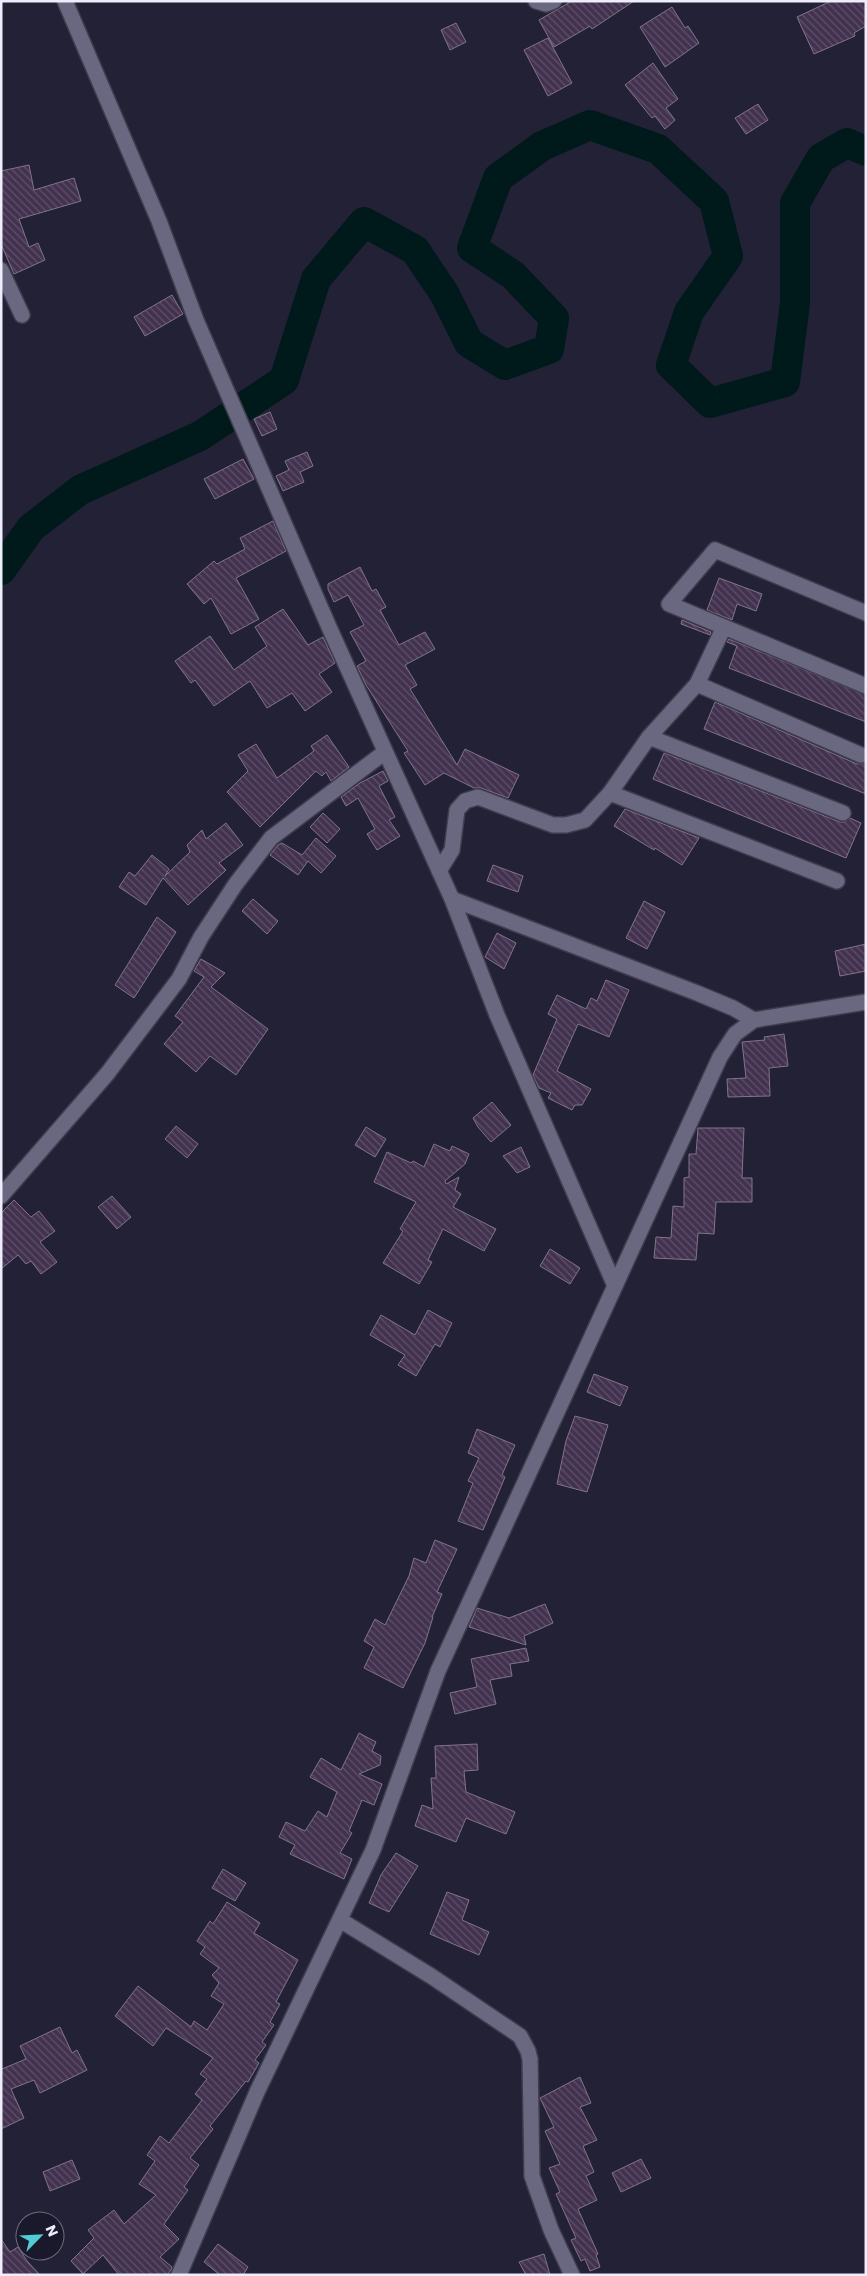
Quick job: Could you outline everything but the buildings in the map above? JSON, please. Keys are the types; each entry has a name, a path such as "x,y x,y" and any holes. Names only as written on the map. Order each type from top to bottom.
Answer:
{"street":[{"path":"65,1 122,139 142,180 196,320 385,752 452,899 497,1015 615,1286"},
{"path":"536,1 546,4 554,1"},
{"path":"1,270 22,315"},
{"path":"866,613 714,550 669,604 866,686"},
{"path":"439,871 452,850 457,810 470,798 478,797 553,825 566,825 585,820 610,793 649,737 698,684 724,627"},
{"path":"698,684 861,755"},
{"path":"649,737 843,813"},
{"path":"1,1196 107,1074 169,993 179,979 201,937 230,893 271,838 385,752"},
{"path":"610,793 837,880"},
{"path":"452,899 697,993 733,1008 754,1020"},
{"path":"179,2275 257,2092 373,1850 438,1671 720,1057 735,1034 754,1020 866,1002"},
{"path":"340,1920 431,1976 520,2036 530,2059 532,2176 551,2230 572,2275"}],"waterway":[{"path":"1,570 31,528 80,490 200,436 284,380 316,279 364,222 415,250 444,293 469,343 505,365 549,349 554,318 513,275 472,248 498,178 542,146 590,125 658,149 714,201 728,256 689,312 671,365 710,403 785,382 795,303 795,203 821,158 847,143 866,151"}]}
